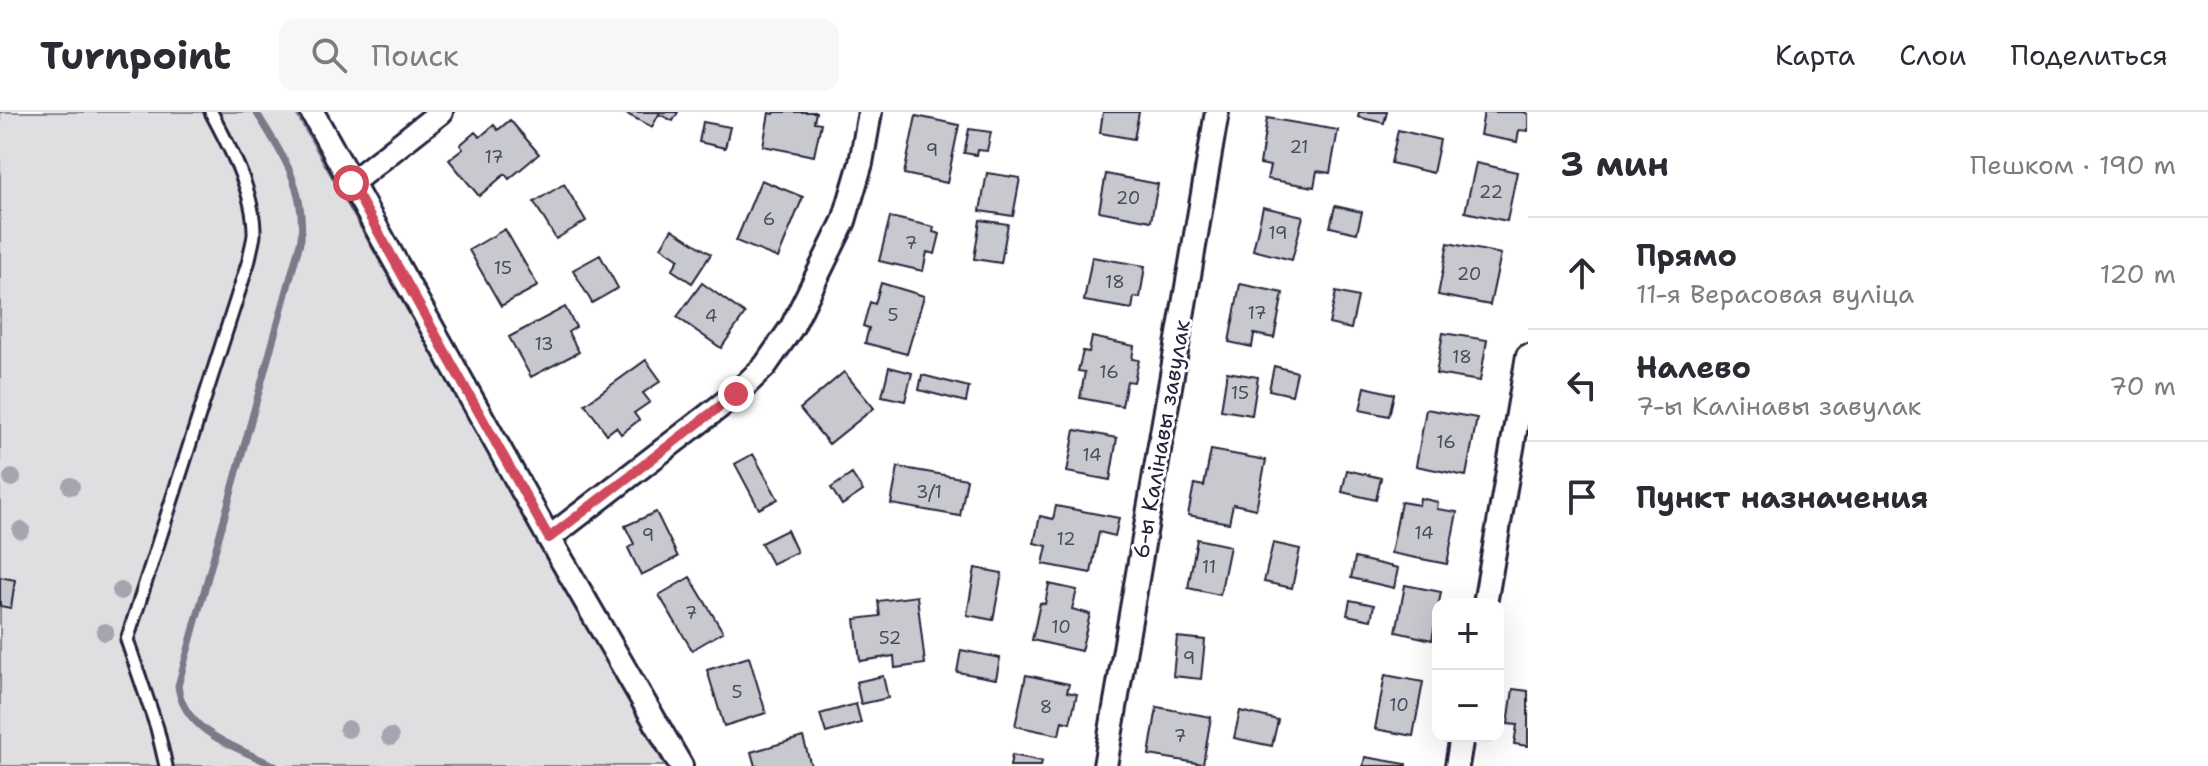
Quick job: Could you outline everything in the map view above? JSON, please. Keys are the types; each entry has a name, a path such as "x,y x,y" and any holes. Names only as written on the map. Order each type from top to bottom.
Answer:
{"street":[{"path":"312,112 549,538 681,766"},
{"path":"351,183 441,112"},
{"path":"549,538 736,394 765,366 792,327 844,221 861,163 870,112"},
{"name":"6-ы Калінавы завулак","path":"1105,766 1217,112"},
{"path":"1486,598 1528,356"},
{"path":"1457,766 1461,742"}],"lane":[{"path":"166,766 157,728 127,640 249,260 254,235 244,186 227,141 211,112"}],"shaded area":[{"path":"0,112 295,112 665,766 0,766"}],"building":[{"path":"623,112 678,112 673,121 659,114 652,127"},
{"path":"816,112 814,122 821,123 814,156 763,146 769,113"},
{"path":"1103,112 1139,112 1134,139 1100,133"},
{"path":"1359,112 1387,112 1384,123 1358,117"},
{"path":"1484,112 1524,112 1528,114 1528,131 1519,130 1517,142 1480,135"},
{"path":"916,116 959,125 947,183 904,174"},
{"path":"1267,118 1338,130 1330,173 1317,171 1314,187 1267,179 1270,166 1260,164"},
{"path":"510,120 539,154 509,179 505,174 479,196 449,160 463,149 460,145 475,132 480,137 494,125 498,130"},
{"path":"703,122 730,127 725,148 699,142"},
{"path":"969,129 991,132 987,151 978,150 977,155 964,153"},
{"path":"1398,130 1440,140 1433,173 1391,163"},
{"path":"1476,163 1517,172 1507,221 1465,212"},
{"path":"987,173 1020,178 1013,216 980,211"},
{"path":"1106,174 1158,184 1151,221 1099,211"},
{"path":"761,180 803,197 778,258 736,241"},
{"path":"564,184 586,221 556,239 534,202"},
{"path":"1335,206 1362,212 1357,233 1330,227"},
{"path":"1263,207 1303,216 1292,260 1253,250"},
{"path":"890,217 934,227 933,232 940,234 935,254 927,252 923,271 879,261"},
{"path":"980,220 1008,224 1001,263 974,259"},
{"path":"505,229 538,286 501,306 469,250"},
{"path":"672,229 711,254 692,283 672,270 679,259 661,247"},
{"path":"1448,243 1501,254 1490,305 1438,295"},
{"path":"600,255 618,288 592,303 573,270"},
{"path":"1092,257 1145,266 1140,298 1134,297 1132,309 1084,301"},
{"path":"702,283 745,314 721,348 677,317"},
{"path":"881,283 924,296 907,354 865,343 869,328 863,326 870,302 875,304"},
{"path":"1240,284 1283,293 1274,338 1254,334 1252,347 1229,342"},
{"path":"1336,292 1358,297 1351,329 1329,324"},
{"path":"565,307 576,327 568,332 579,352 531,377 509,337"},
{"path":"1443,333 1487,340 1480,381 1436,374"},
{"path":"1092,337 1134,346 1132,359 1139,360 1134,382 1127,381 1122,406 1080,398 1085,372 1078,371 1083,351 1089,352"},
{"path":"646,360 661,381 643,393 650,402 634,413 639,420 621,434 616,427 607,434 585,404"},
{"path":"1274,366 1297,372 1292,395 1269,390"},
{"path":"889,367 912,373 905,401 882,396"},
{"path":"844,372 874,408 829,444 800,409"},
{"path":"1227,372 1258,377 1252,415 1221,410"},
{"path":"922,375 969,387 966,402 919,390"},
{"path":"1365,387 1394,394 1389,416 1360,410"},
{"path":"1426,409 1477,418 1466,476 1416,466"},
{"path":"1075,430 1117,438 1110,480 1067,472"},
{"path":"1211,450 1266,460 1256,509 1233,504 1229,523 1188,515 1194,484 1204,486"},
{"path":"753,454 778,499 759,509 735,464"},
{"path":"898,467 967,479 960,516 891,504"},
{"path":"1347,470 1381,478 1376,500 1342,492"},
{"path":"852,474 863,491 842,505 831,488"},
{"path":"1420,498 1438,502 1437,509 1457,512 1447,564 1391,553 1401,502 1419,505"},
{"path":"1056,506 1119,518 1115,536 1099,532 1091,573 1043,564 1047,546 1034,543 1040,516 1053,519"},
{"path":"656,512 678,557 641,575 628,548 634,544 625,526"},
{"path":"787,530 797,552 772,564 761,543"},
{"path":"1197,539 1230,546 1220,595 1188,588"},
{"path":"1273,543 1300,549 1292,588 1264,582"},
{"path":"1355,558 1398,568 1394,588 1351,578"},
{"path":"975,568 1002,573 993,620 967,615"},
{"path":"0,577 15,580 11,608 0,606"},
{"path":"690,577 723,632 692,650 659,595"},
{"path":"1049,584 1077,590 1072,609 1090,614 1081,651 1032,640 1040,603 1045,604"},
{"path":"1405,585 1441,592 1440,598 1432,598 1432,640 1396,632"},
{"path":"917,596 925,664 895,668 894,656 860,661 855,619 880,616 878,601"},
{"path":"1350,600 1374,605 1371,620 1347,615"},
{"path":"1177,637 1205,640 1201,679 1173,676"},
{"path":"961,650 1000,658 996,679 957,672"},
{"path":"749,657 766,713 724,726 707,670"},
{"path":"1026,675 1069,684 1067,692 1077,694 1070,723 1062,721 1059,735 1015,726"},
{"path":"1385,675 1423,682 1413,736 1375,729"},
{"path":"883,676 888,698 861,704 856,682"},
{"path":"1513,689 1528,691 1528,746 1514,744 1517,725 1508,724"},
{"path":"856,704 861,723 826,733 820,714"},
{"path":"1157,707 1211,717 1203,764 1149,755"},
{"path":"1240,711 1278,720 1272,746 1234,738"},
{"path":"803,737 811,766 755,766 751,752"},
{"path":"1012,755 1042,761 1041,766 1010,766"},
{"path":"1365,757 1406,764 1406,766 1363,766"}],"waterway":[{"path":"256,112 283,157 296,187 302,221 301,239 178,686 182,702 201,727 229,745 275,766"}],"route":[{"path":"351,183 549,538 736,394"}]}
